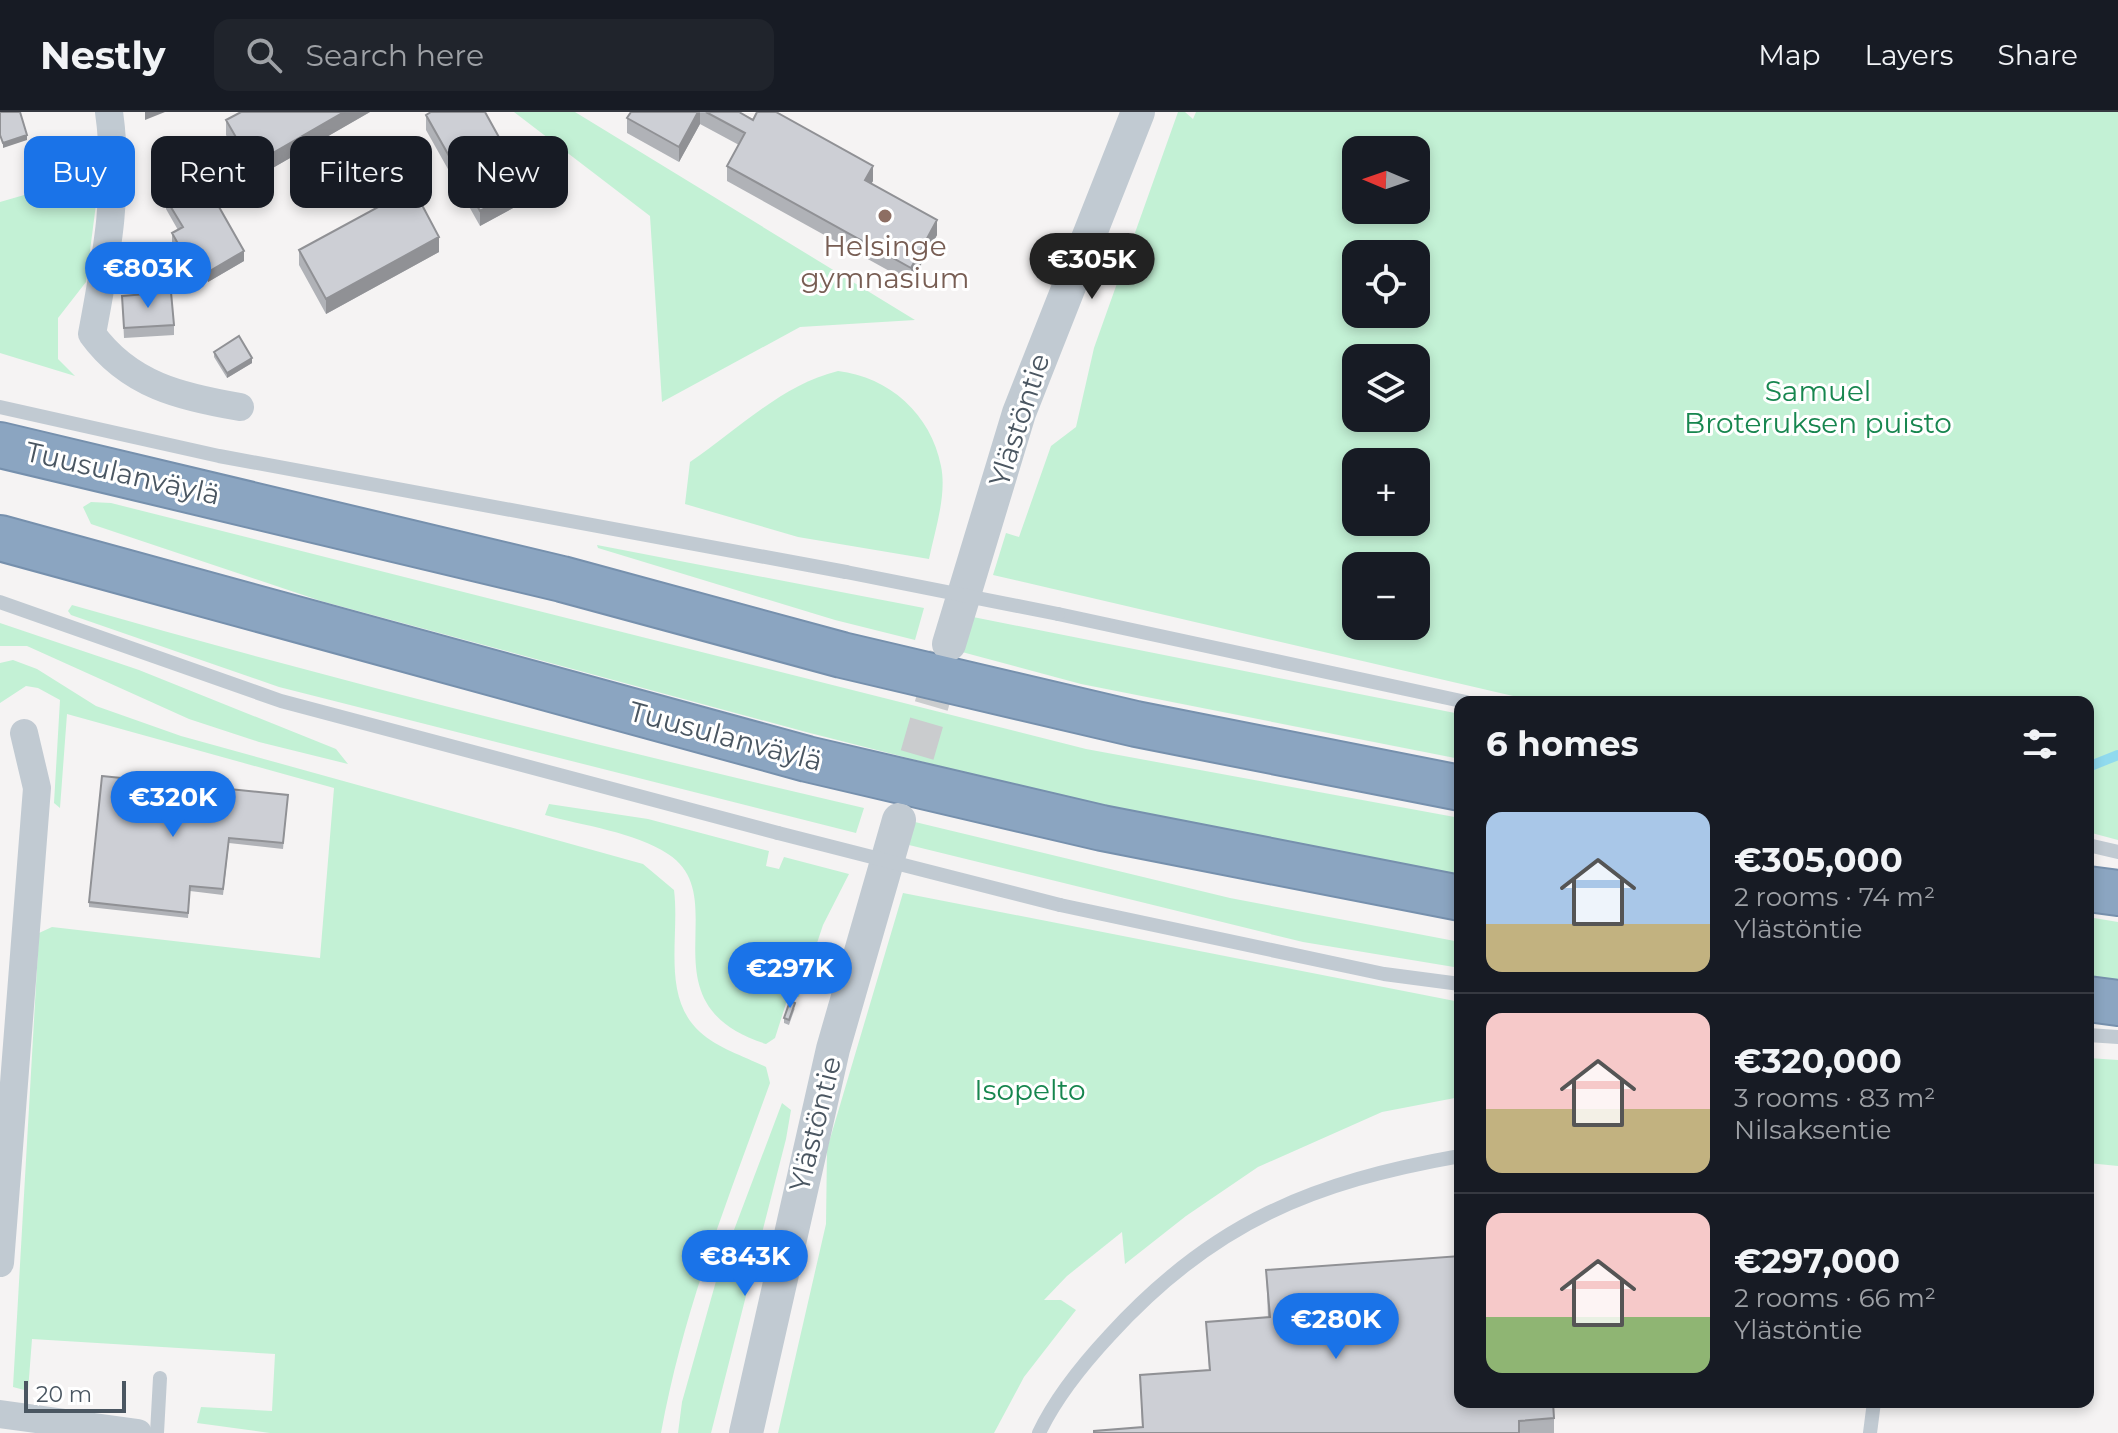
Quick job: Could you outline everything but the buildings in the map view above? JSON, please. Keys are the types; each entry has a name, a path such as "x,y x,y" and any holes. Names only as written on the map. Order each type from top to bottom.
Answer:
{"highway":[{"path":"0,418 164,481"},
{"name":"Tuusulanväylä","path":"0,445 164,481 562,579 885,665 1136,724 1454,787"},
{"name":"Tuusulanväylä","path":"0,538 807,759 1102,828 1454,897"},
{"path":"0,556 144,576"},
{"path":"2094,890 2118,893"},
{"path":"2094,1000 2118,1003"}],"street":[{"path":"109,112 114,149 113,225 92,334 104,350 137,376 184,398 240,407"},
{"name":"Ylästöntie","path":"949,644 1019,413 1138,112"},
{"path":"0,1263 37,788 24,733"},
{"name":"Ylästöntie","path":"746,1433 833,1049 899,820"},
{"path":"0,1414 138,1433"}],"lane":[{"path":"0,407 219,456 1058,614 1454,699"},
{"path":"0,602 281,701 778,833 1060,905 1384,974 1454,983"},
{"path":"2094,846 2118,852"},
{"path":"2094,1035 2118,1037"},
{"path":"1039,1433 1082,1366 1134,1308 1202,1250 1262,1214 1321,1188 1383,1169 1454,1157"},
{"path":"157,1433 160,1378"},
{"path":"1870,1433 1873,1408"}],"green space":[{"path":"514,112 575,112 915,320 800,327 662,402 650,216 568,153 568,136 545,136"},
{"name":"Samuel Broteruksen puisto","path":"1178,112 1185,112 1193,119 1196,112 2118,112 2118,840 2094,834 2094,696 1513,696 993,575 1006,533 1019,537 1051,446 1076,427 1094,348"},
{"path":"24,195 24,208 96,208 86,282 58,318 58,359 75,376 0,353 0,202"},
{"path":"838,371 874,381 890,390 905,401 928,430 936,447 942,477 940,512 929,559 798,537 685,504 690,462 779,398"},
{"path":"91,502 111,503 1086,749 1454,817 1454,875 1077,801 806,732 321,601 91,524 83,507"},
{"path":"597,545 924,608 915,640 835,620 598,548"},
{"path":"72,605 466,711 864,808 856,833 279,687 71,615 68,611"},
{"path":"973,617 1454,713 1454,758 1081,684 962,652"},
{"path":"0,623 139,670 336,749 348,764 259,742 189,719 27,646 0,646"},
{"path":"13,660 37,669 96,706 181,736 643,864 674,890 676,984 680,1002 700,1032 715,1043 766,1067 770,1083 694,1299 661,1433 270,1433 197,1423 201,1407 272,1411 275,1354 32,1339 28,1391 13,1387 39,933 52,927 320,958 334,788 67,714 60,808 54,803 60,700 38,688 26,686 0,703 0,663"},
{"path":"549,804 648,819 769,851 766,866 779,869 784,857 849,874 823,925 799,997 789,994 775,1038 766,1044 728,1026 707,1004 698,978 694,897 687,873 655,846 609,830 545,815"},
{"path":"915,822 1230,898 1454,941 1454,967 1303,942 909,845"},
{"name":"Isopelto","path":"903,893 1454,1001 1454,1098 1382,1112 1258,1167 1186,1216 1125,1264 1122,1232 1067,1276 1044,1300 1061,1300 1076,1310 1024,1377 994,1433 778,1433 826,1224 827,1149"},
{"path":"2094,918 2118,922 2118,982 2094,979"},
{"path":"2094,1058 2118,1060 2118,1166 2094,1164"},
{"path":"782,1103 791,1110 786,1139 711,1433 678,1433 682,1402 720,1267"}],"waterway":[{"path":"2094,765 2118,755"}],"tunnel":[{"path":"903,804 946,655"}],"place":[{"name":"Helsinge gymnasium","path":"885,216"}]}
